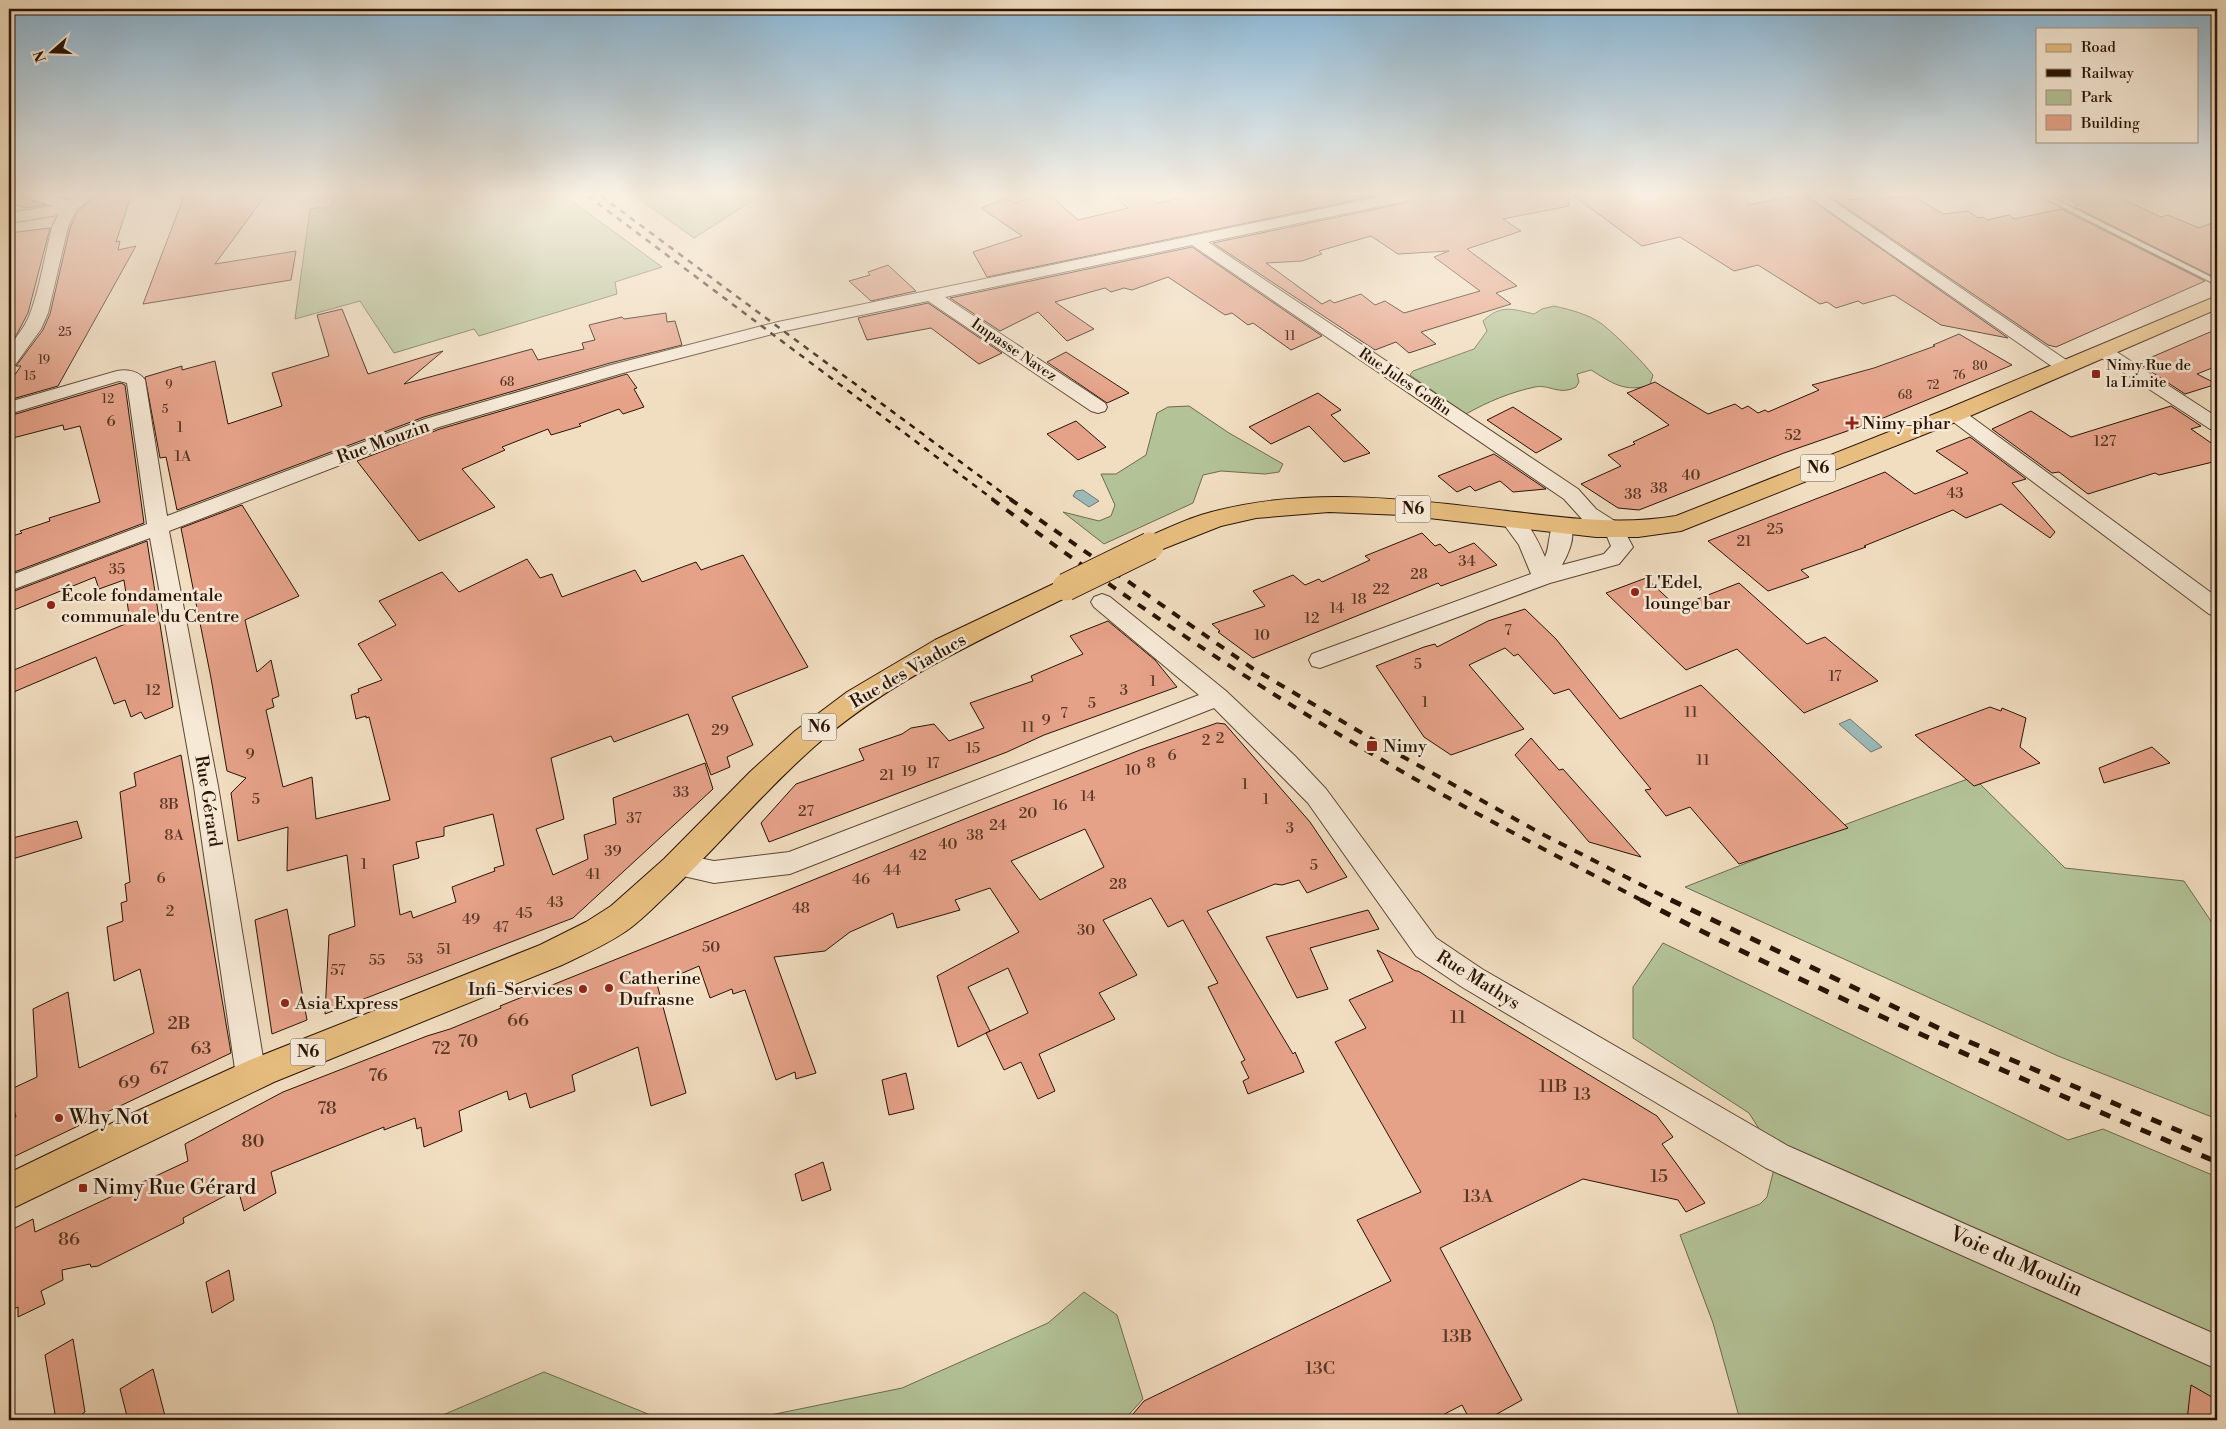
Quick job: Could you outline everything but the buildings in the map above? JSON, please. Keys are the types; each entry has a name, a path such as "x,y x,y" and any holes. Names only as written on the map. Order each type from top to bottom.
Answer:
{"main road":[{"name":"N6","path":"1510,519 1614,530 1660,528 1680,523 1955,414 2217,302"},
{"name":"Rue des Viaducs","path":"9,1192 145,1125 251,1076 584,940 613,923 679,865 792,750 828,719 863,694 956,642 1150,546 1186,530 1218,519 1248,512 1313,505 1398,508 1510,519"}],"street":[{"path":"9,361 32,329 51,263"},
{"name":"Rue Mouzin","path":"9,584 432,423 616,369 767,330 1080,263"},
{"name":"Rue Jules Goffin","path":"1228,263 1571,494 1589,514 1614,530"},
{"path":"1913,263 2066,368"},
{"name":"Impasse Navez","path":"930,294 1098,407"},
{"path":"2103,351 2217,425"},
{"name":"Rue Gérard","path":"9,408 117,376 132,377 136,380 158,527 206,786 251,1076"},
{"path":"1955,414 2217,608"},
{"path":"1510,519 1529,543 1543,578"},
{"path":"1543,578 1560,553 1562,526"},
{"path":"1320,660 1543,578 1611,559 1622,547 1614,530"},
{"name":"Rue Mathys","path":"1102,602 1218,697 1317,796 1426,947 1472,978 1766,1150 1814,1172"},
{"path":"679,865 714,872 790,863 1218,697"},
{"name":"Voie du Moulin","path":"1814,1172 2217,1352"}],"lane":[{"path":"2177,263 2217,283"}],"green space":[{"path":"303,263 656,263 662,267 615,282 617,294 479,336 474,329 394,353 360,301 295,319"},
{"path":"1554,306 1585,315 1602,324 1653,375 1650,385 1633,388 1626,387 1612,383 1591,370 1577,374 1579,382 1576,387 1565,390 1545,387 1526,389 1482,405 1466,414 1410,375 1413,371 1474,349 1487,331 1483,321 1495,312 1507,309 1534,314 1542,309"},
{"path":"1189,406 1229,433 1283,464 1279,472 1265,474 1221,471 1203,475 1193,503 1104,544 1063,512 1099,521 1111,516 1115,505 1101,474 1116,474 1146,455 1157,413 1168,407"},
{"path":"1973,777 2065,868 2184,881 2217,930 2217,1119 2058,1056 1685,887"},
{"path":"1663,943 2068,1140 2103,1129 2217,1177 2217,1420 1740,1420 1713,1323 1680,1235 1760,1204 1767,1197 1777,1157 1749,1113 1633,1038 1633,987"},
{"path":"1084,1292 1117,1315 1143,1399 1124,1420 746,1420 902,1388 1048,1323"},
{"path":"544,1372 663,1420 431,1420"}],"water":[{"path":"1083,490 1099,501 1089,507 1073,496 1076,491"},
{"path":"1850,719 1882,747 1871,752 1839,724"}],"railway":[{"path":"677,263 994,500"},
{"path":"691,263 1012,500"},
{"path":"992,499 1086,568 1279,698 1444,795 1643,901"},
{"path":"1010,499 1252,668 1389,749 1542,834 1672,900"},
{"path":"1641,900 1783,971 1926,1037 2217,1162"},
{"path":"1672,900 1953,1035 2217,1147"}],"place":[{"name":"Nimy Rue de la Limite","path":"2096,374"},
{"name":"Nimy-phar","path":"1852,423"},
{"name":"L'Edel, lounge bar","path":"1635,592"},
{"name":"École fondamentale communale du Centre","path":"51,605"},
{"name":"Nimy","path":"1372,746"},
{"name":"Catherine Dufrasne","path":"609,988"},
{"name":"Infi-Services","path":"583,989"},
{"name":"Asia Express","path":"285,1003"},
{"name":"Why Not","path":"59,1118"},
{"name":"Nimy Rue Gérard","path":"83,1188"}]}
